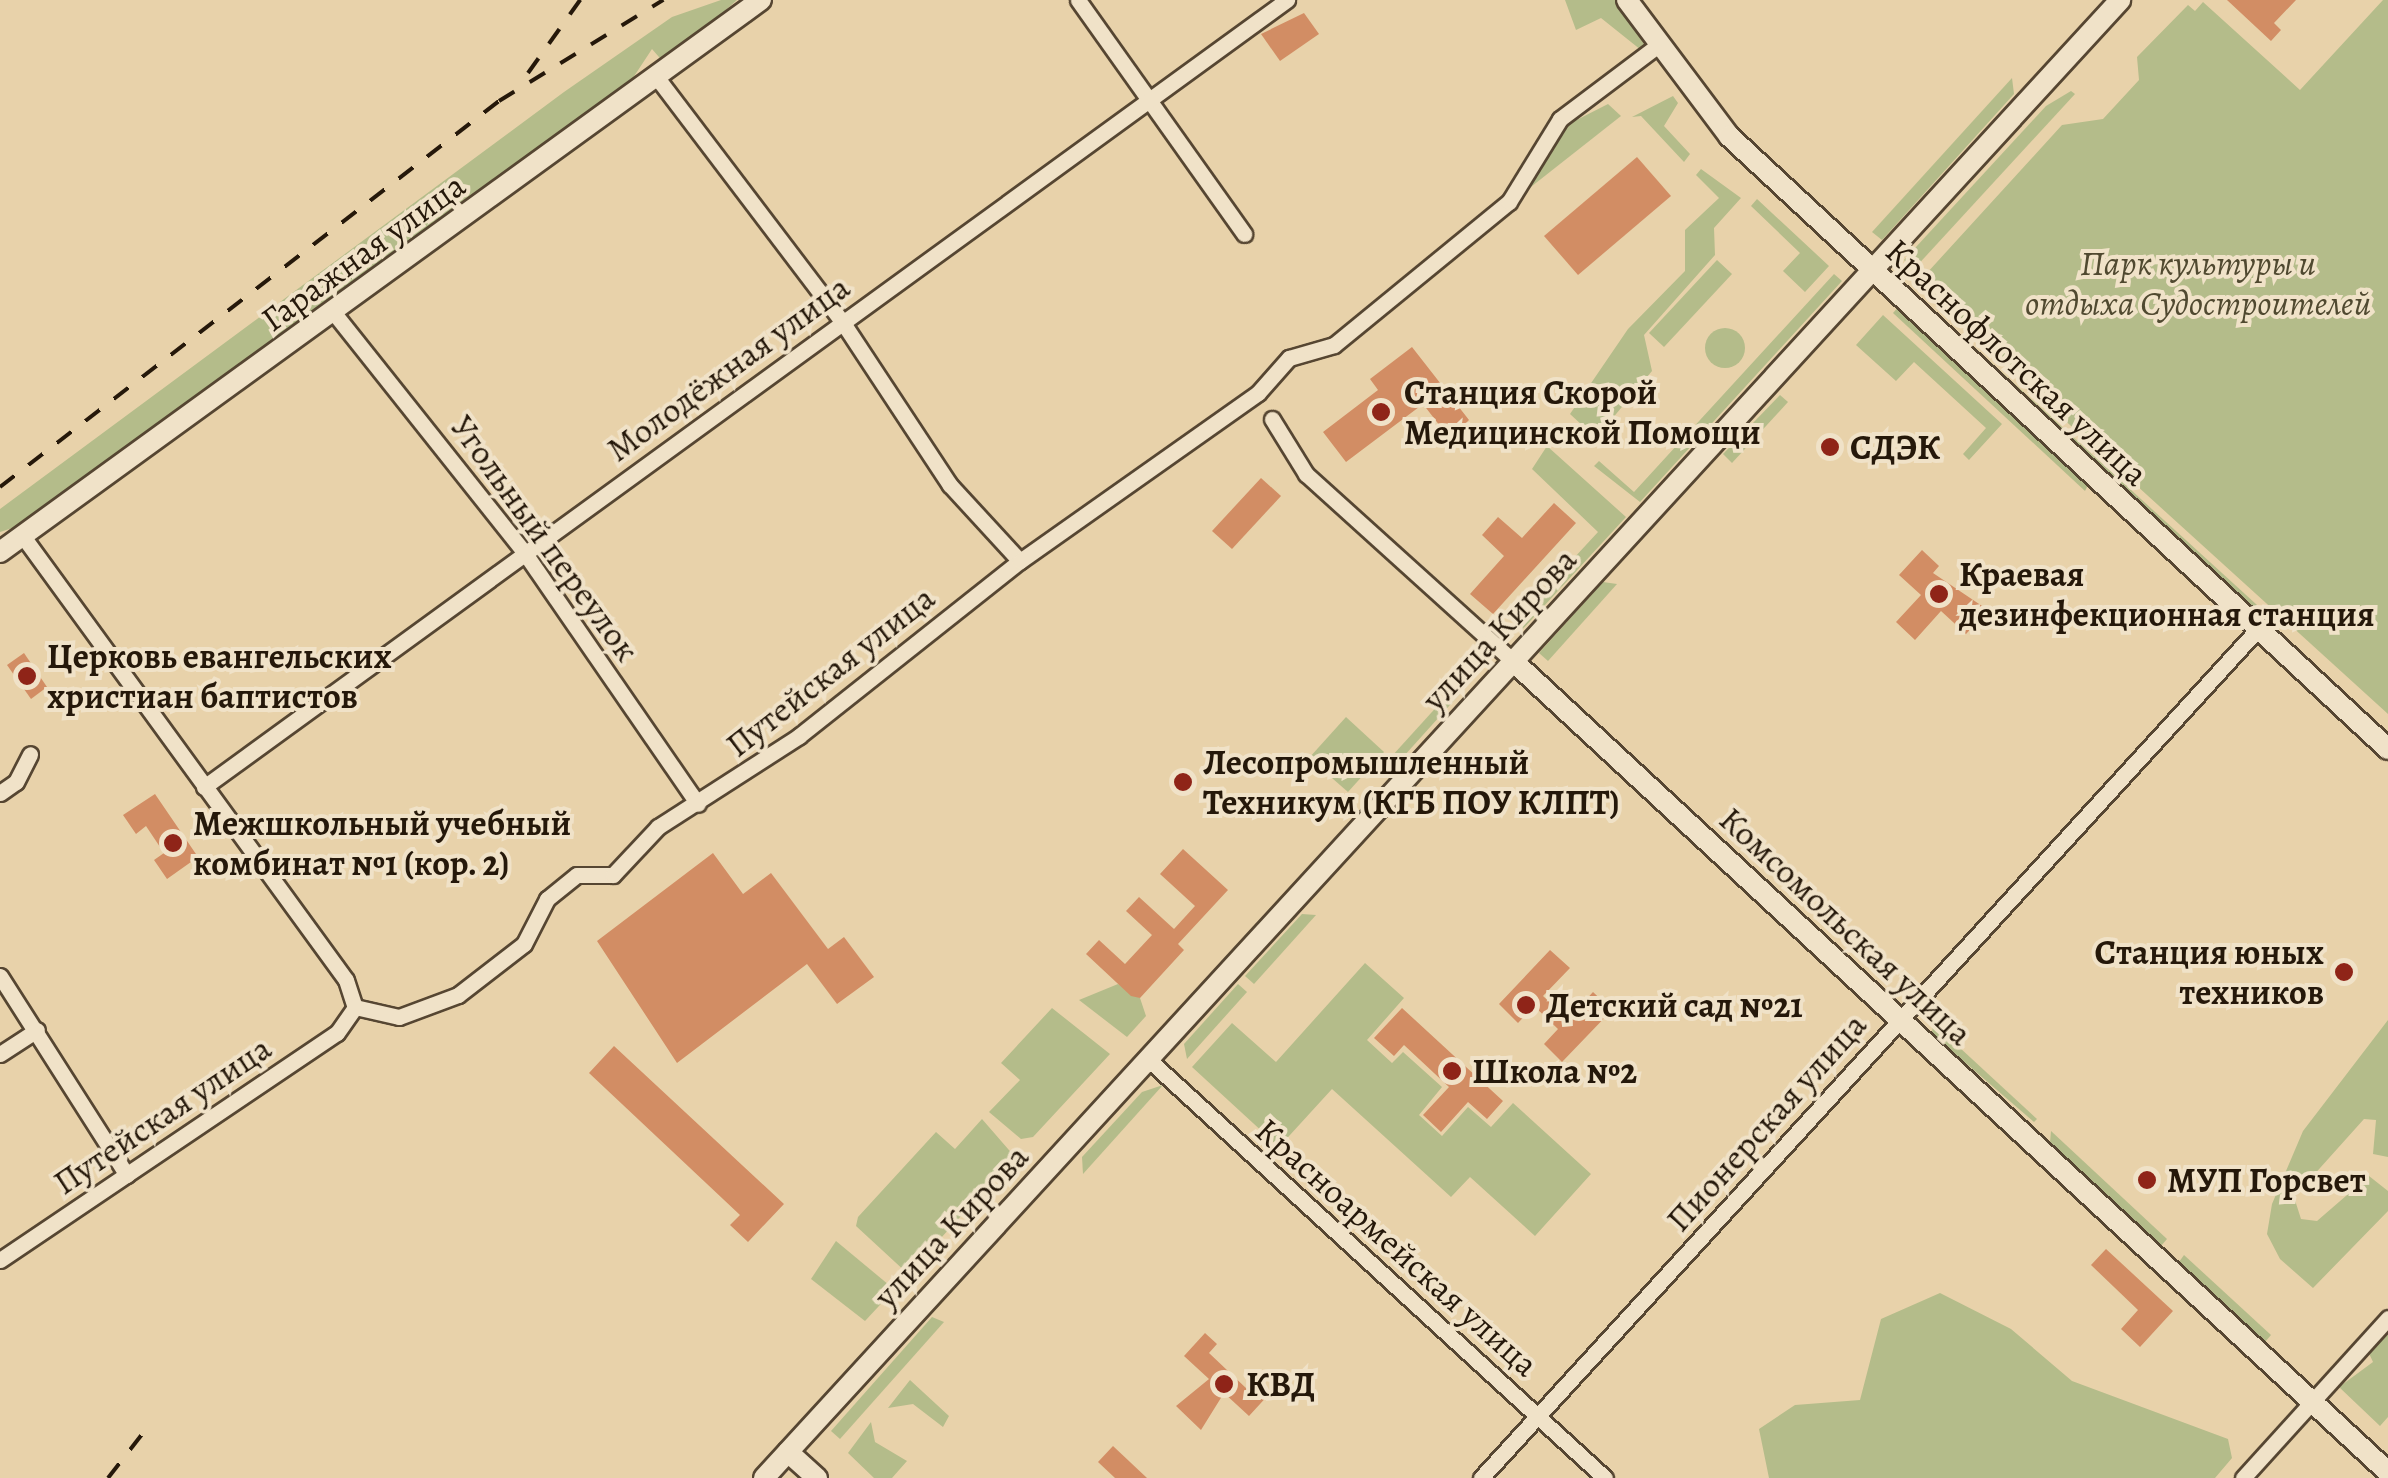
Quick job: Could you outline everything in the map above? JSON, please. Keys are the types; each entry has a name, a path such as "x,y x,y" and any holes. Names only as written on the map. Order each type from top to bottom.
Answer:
{"street":[{"name":"Гаражная улица","path":"0,552 334,314 761,0"},
{"path":"1078,0 1244,234"},
{"name":"Молодёжная улица","path":"204,787 1288,0"},
{"name":"Краснофлотская улица","path":"1628,0 1729,136 1870,272 2388,749"},
{"name":"улица Кирова","path":"764,1478 2120,0"},
{"name":"Путейская улица","path":"0,1260 337,1033 355,1006 399,1018 458,995 524,944 547,899 576,875 613,875 658,827 799,736 1020,561 1258,393 1289,358 1334,345 1509,202 1560,120 1661,43"},
{"path":"658,78 843,324 950,485 1020,561"},
{"name":"Угольный переулок","path":"334,314 524,552 698,804"},
{"name":"Комсомольская улица","path":"1272,419 1306,474 2388,1472"},
{"path":"22,535 346,980 355,1006"},
{"name":"Пионерская улица","path":"1481,1478 2258,629"},
{"path":"0,793 16,782 30,754"},
{"path":"0,976 127,1174"},
{"path":"0,1054 37,1030"},
{"name":"Красноармейская улица","path":"1148,1060 1605,1478"},
{"path":"2242,1478 2388,1318"},
{"path":"788,1452 816,1478"}],"green space":[{"path":"721,0 737,0 665,64 652,49 625,90 28,523 0,532 0,509 564,92 672,17"},
{"path":"1565,0 1616,0 1644,44 1641,50 1601,18 1576,30"},
{"name":"Парк культуры и отдыха Судостроителей","path":"2383,0 2388,0 2388,714 1916,285 2062,125 2103,119 2139,80 2137,57 2188,5 2195,11 2203,2 2300,90"},
{"path":"2012,78 2014,94 1882,240 1872,232"},
{"path":"2071,91 2075,94 1914,269 1904,260 2046,106"},
{"path":"1673,96 1678,103 1664,126 1690,154 1684,162 1641,116 1632,117"},
{"path":"1608,104 1621,116 1527,190 1555,131"},
{"path":"1701,169 1741,198 1714,228 1715,255 1644,335 1652,371 1596,438 1570,414 1628,329 1685,271 1685,230 1719,198 1696,175"},
{"path":"1757,199 1829,266 1805,292 1783,271 1800,253 1751,206"},
{"path":"1717,260 1732,274 1664,347 1649,333"},
{"path":"1834,274 1842,281 1640,502 1594,466 1599,461 1634,492"},
{"path":"1913,291 2257,605 2252,611 1906,298"},
{"path":"1900,305 2089,483 2085,491 1893,313"},
{"path":"1883,315 2002,424 1969,460 1963,454 1986,428 1914,362 1896,381 1856,345"},
{"path":"1725,328 1739,334 1745,348 1739,362 1725,368 1711,362 1705,348 1711,334"},
{"path":"1780,395 1788,402 1732,463 1723,454"},
{"path":"1547,446 1626,517 1520,632 1512,625 1598,532 1532,469"},
{"path":"1603,582 1617,584 1548,661 1539,653"},
{"path":"1471,669 1477,675 1386,776 1372,778"},
{"path":"1346,717 1384,752 1348,792 1309,758"},
{"path":"1302,914 1316,915 1254,984 1245,976"},
{"path":"1365,963 1404,998 1367,1040 1392,1063 1403,1052 1442,1087 1419,1115 1442,1136 1468,1107 1491,1127 1513,1103 1591,1174 1535,1236 1470,1177 1451,1197 1332,1089 1279,1147 1192,1067 1232,1023 1276,1062"},
{"path":"1118,984 1140,998 1146,1016 1127,1037 1079,1000"},
{"path":"1238,984 1247,992 1187,1059 1184,1044"},
{"path":"1052,1008 1110,1054 1033,1137 1021,1139 989,1112 1020,1080 1001,1063"},
{"path":"2388,1020 2388,1157 2373,1154 2376,1120 2364,1119 2294,1197 2301,1219 2317,1221 2369,1176 2388,1191 2388,1211 2313,1288 2280,1259 2267,1234 2272,1204 2303,1131"},
{"path":"1933,1023 2037,1119 2034,1122 1932,1034"},
{"path":"1163,1085 1083,1174 1082,1157 1142,1092"},
{"path":"982,1119 1015,1157 908,1274 856,1226 858,1217 936,1132 955,1149"},
{"path":"2051,1131 2167,1239 2161,1246 2050,1143"},
{"path":"836,1241 889,1285 892,1292 865,1321 811,1279"},
{"path":"2184,1255 2271,1335 2265,1342 2179,1262"},
{"path":"1940,1293 2011,1329 2072,1381 2228,1439 2232,1458 2215,1478 1769,1478 1759,1429 1795,1405 1860,1400 1881,1319"},
{"path":"932,1317 944,1322 840,1439 831,1431"},
{"path":"2388,1327 2388,1417 2380,1426 2339,1387 2373,1362 2367,1349"},
{"path":"910,1380 949,1416 943,1427 913,1404 888,1408"},
{"path":"871,1422 875,1442 907,1461 892,1478 874,1478 848,1453"}],"building":[{"path":"2227,0 2296,0 2274,23 2281,30 2271,41"},
{"path":"1304,13 1319,34 1280,61 1261,34"},
{"path":"1637,157 1671,196 1578,275 1544,236"},
{"name":"Станция Скорой Медицинской Помощи","path":"1412,347 1469,420 1450,439 1423,404 1346,462 1323,432 1378,390 1370,379"},
{"path":"1261,478 1281,496 1232,549 1212,531"},
{"path":"1554,503 1576,523 1493,614 1470,594 1504,556 1482,535 1498,517 1522,538"},
{"name":"Краевая дезинфекционная станция","path":"1922,550 1939,566 1933,573 1988,610 1966,634 1941,611 1915,640 1896,622 1921,595 1899,575"},
{"name":"Церковь евангельских христиан баптистов","path":"24,653 47,687 31,699 7,665"},
{"name":"Межшкольный учебный комбинат №1 (кор. 2)","path":"155,794 198,857 167,879 154,860 164,853 146,826 136,834 123,815"},
{"path":"1183,849 1228,890 1178,944 1184,950 1140,998 1131,996 1086,954 1099,940 1125,964 1152,935 1126,911 1139,897 1174,929 1195,906 1160,874"},
{"path":"713,853 743,894 771,873 828,949 844,937 874,977 837,1004 807,964 677,1063 597,941"},
{"name":"Детский сад №21","path":"1550,950 1570,968 1543,996 1568,1019 1593,992 1612,1010 1562,1062 1544,1044 1558,1029 1534,1006 1518,1023 1499,1004"},
{"name":"Школа №2","path":"1402,1008 1503,1101 1487,1119 1468,1102 1441,1132 1423,1115 1449,1087 1404,1045 1394,1056 1374,1038"},
{"path":"614,1046 784,1204 748,1242 730,1225 740,1215 589,1073"},
{"path":"2106,1249 2173,1311 2140,1347 2121,1329 2138,1310 2091,1265"},
{"name":"КВД","path":"1205,1333 1217,1344 1209,1353 1247,1389 1257,1379 1271,1392 1249,1416 1224,1393 1201,1430 1176,1406 1209,1379 1184,1356"},
{"path":"1113,1446 1147,1478 1115,1478 1098,1462"}],"railway":[{"path":"528,73 580,0"},
{"path":"0,487 499,101 663,0"},
{"path":"108,1478 143,1433"}],"place":[{"name":"Станция Скорой Медицинской Помощи","path":"1381,412"},
{"name":"СДЭК","path":"1830,447"},
{"name":"Краевая дезинфекционная станция","path":"1939,594"},
{"name":"Церковь евангельских христиан баптистов","path":"27,676"},
{"name":"Лесопромышленный Техникум (КГБ ПОУ КЛПТ)","path":"1183,782"},
{"name":"Межшкольный учебный комбинат №1 (кор. 2)","path":"173,843"},
{"name":"Станция юных техников","path":"2344,972"},
{"name":"Детский сад №21","path":"1526,1005"},
{"name":"Школа №2","path":"1452,1071"},
{"name":"МУП Горсвет","path":"2147,1180"},
{"name":"КВД","path":"1224,1384"}]}
